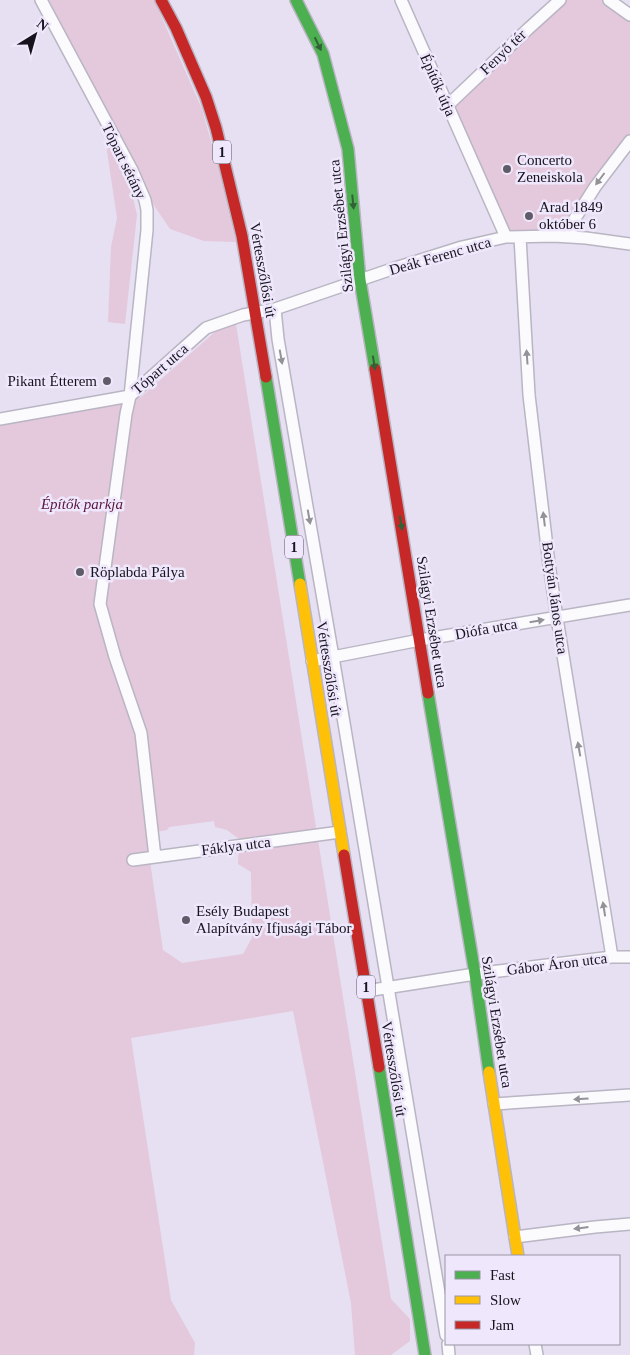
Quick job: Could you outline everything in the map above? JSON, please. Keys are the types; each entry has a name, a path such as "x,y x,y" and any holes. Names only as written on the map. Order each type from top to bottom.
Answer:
{"main road":[{"name":"Vértesszőlősi út","path":"161,0 176,28 206,97 216,128 241,229 426,1355"},
{"name":"Szilágyi Erzsébet utca","path":"296,0 323,54 348,149 360,280 475,974 518,1255"}],"street":[{"name":"Tópart sétány","path":"41,0 132,170 145,200 147,210 147,230 130,396 100,604 115,657 141,732 155,857"},
{"name":"Építők útja","path":"400,0 478,170 506,237"},
{"name":"Fenyő tér","path":"447,106 560,0"},
{"path":"609,0 630,14"},
{"path":"570,237 574,220 595,187 630,141"},
{"name":"Deák Ferenc utca","path":"255,312 275,309 462,247 506,237 554,236 592,238 630,244"},
{"name":"Bottyán János utca","path":"520,237 530,395 549,564 612,957"},
{"name":"Vértesszőlősi út","path":"275,309 278,339 389,988 445,1330"},
{"name":"Tópart utca","path":"0,419 130,396 206,328 237,316 255,312"},
{"name":"Diófa utca","path":"312,661 420,640 630,605"},
{"name":"Fáklya utca","path":"132,860 340,832"},
{"name":"Gábor Áron utca","path":"366,991 475,974 630,956"},
{"path":"494,1104 630,1096"},
{"path":"515,1237 630,1224"}],"green space":[{"path":"49,0 154,0 202,109 236,242 204,241 170,229 151,201 132,193 137,215 125,324 108,322 111,247 117,218 99,98"},
{"path":"560,0 609,0 630,15 630,141 570,237 506,237 447,106"},
{"name":"Építők parkja","path":"236,324 391,1299 410,1319 410,1341 391,1355 355,1355 351,1303 293,1011 131,1038 171,1300 195,1343 194,1355 0,1355 0,425 141,397 216,331","holes":["214,821 215,827 227,830 239,839 238,864 251,872 252,938 243,954 182,963 163,950 146,834 167,830 169,827"]}],"traffic: fast":[{"path":"296,0 323,54 348,149 360,280 375,369"},
{"path":"266,377 300,584"},
{"path":"428,693 475,974 489,1072"},
{"path":"379,1067 425,1355"}],"traffic: slow":[{"path":"300,584 344,855"},
{"path":"489,1072 518,1255"}],"traffic: jam":[{"path":"161,0 176,28 206,97 216,128 242,236 266,377"},
{"path":"375,369 428,693"},
{"path":"344,855 379,1067"}],"place":[{"name":"Concerto Zeneiskola","path":"507,169"},
{"name":"Arad 1849 október 6","path":"529,216"},
{"name":"Pikant Étterem","path":"107,381"},
{"name":"Röplabda Pálya","path":"80,572"},
{"name":"Esély Budapest Alapítvány Ifjusági Tábor","path":"186,920"}]}
